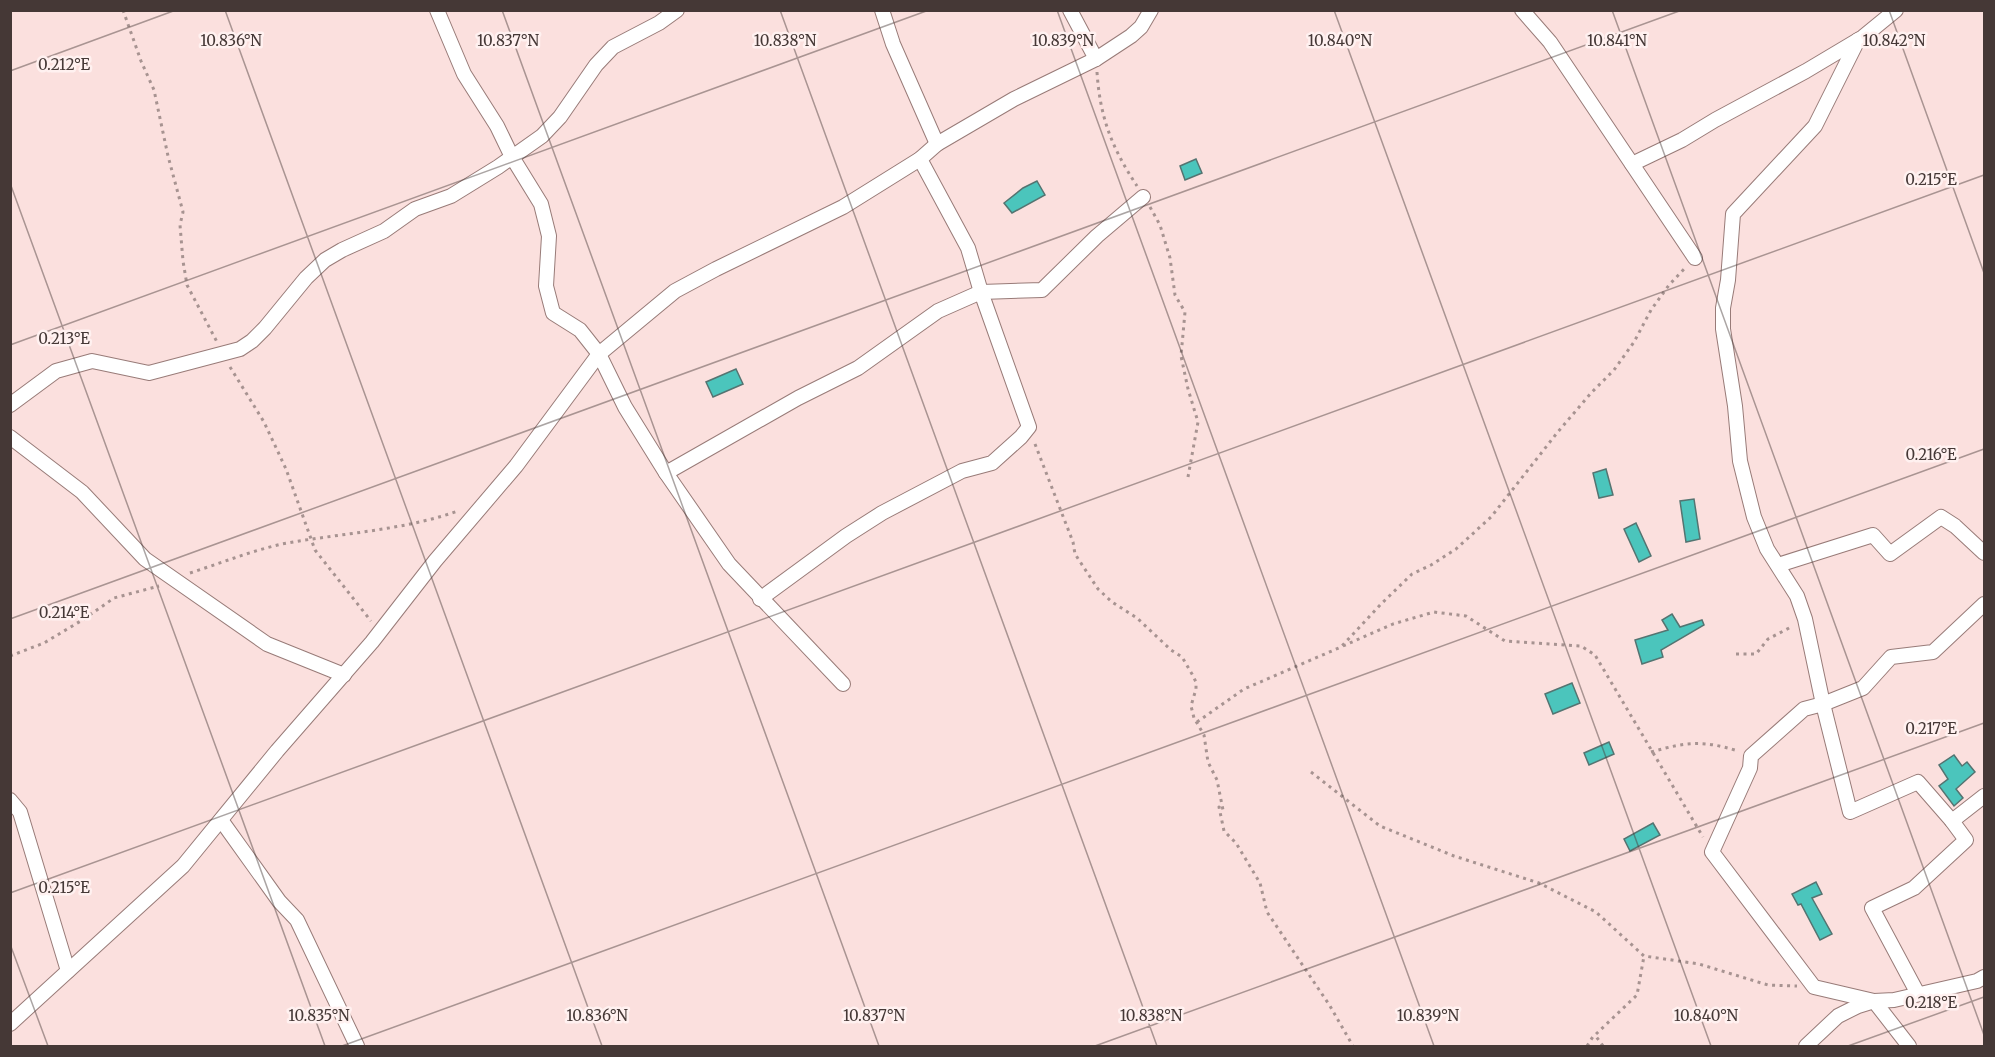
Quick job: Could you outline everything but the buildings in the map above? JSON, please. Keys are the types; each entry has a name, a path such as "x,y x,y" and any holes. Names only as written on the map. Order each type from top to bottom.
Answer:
{"street":[{"path":"437,10 464,74 497,126 512,157 541,204 549,236 546,286 553,313 580,330 599,354 625,407 666,473 729,564 843,684"},
{"path":"10,405 56,371 92,361 149,373 240,349 252,341 306,278 325,260 384,231 415,209 451,196 542,136 596,65 613,47 643,32 678,10"},
{"path":"882,10 893,44 937,144"},
{"path":"1070,10 1096,59"},
{"path":"10,1024 183,866 516,466 599,354 675,291 843,207 920,159 937,144 1014,99 1096,59 1131,36 1141,27 1151,10"},
{"path":"1522,10 1550,42 1695,258"},
{"path":"1632,164 1682,140 1806,71 1858,40 1896,10"},
{"path":"1858,40 1815,126 1733,214 1728,280 1723,308 1723,329 1735,406 1740,461 1754,517 1767,549 1797,596 1805,619 1850,812 1918,782 1966,840 1914,888 1872,908 1918,994"},
{"path":"760,599 846,536 882,513 962,471 992,463 1029,427 981,292 968,248 920,159"},
{"path":"666,473 858,368 938,311 981,292 1042,290 1097,236 1143,197"},
{"path":"10,437 82,492 145,559 267,644 344,675"},
{"path":"1778,565 1873,535 1890,554 1941,517 1955,526 1984,553"},
{"path":"1909,1047 1874,1001 1814,987 1712,852 1750,768 1751,756 1804,709 1863,688 1891,657 1933,652 1984,604"},
{"path":"1952,821 1984,796"},
{"path":"10,800 20,812 68,971"},
{"path":"221,820 279,902 297,920 357,1047"},
{"path":"1806,1047 1838,1016 1858,1006 1977,981 1984,977"}],"path":[{"path":"123,10 141,62 154,90 165,145 183,212 180,225 187,285 241,387 264,422 286,469 315,550 380,632"},
{"path":"1096,59 1101,109 1109,135 1126,170 1160,225 1170,258 1175,295 1185,312 1181,356 1198,422 1188,477"},
{"path":"1341,647 1388,596 1412,574 1456,549 1491,517 1557,433 1614,370 1669,285 1695,258"},
{"path":"1029,427 1073,542 1075,554 1088,575 1105,595 1137,618 1171,650 1182,657 1196,682 1191,706 1194,718 1204,735 1208,762 1217,780 1222,800 1223,810 1220,807 1224,831 1236,843 1260,883 1267,912 1330,1006 1353,1047"},
{"path":"10,656 44,643 114,598 159,586 256,550 436,519 485,502"},
{"path":"1197,722 1244,689 1393,624 1434,612 1466,615 1505,641 1581,646 1595,655 1712,852"},
{"path":"1736,654 1756,654 1768,639 1805,619"},
{"path":"1651,752 1689,743 1718,745 1751,756"},
{"path":"1311,772 1380,826 1454,856 1539,883 1596,912 1644,956 1699,964 1768,985 1814,987"},
{"path":"1587,1047 1594,1035 1637,995 1644,956"},
{"path":"1594,1035 1603,1047"}]}
